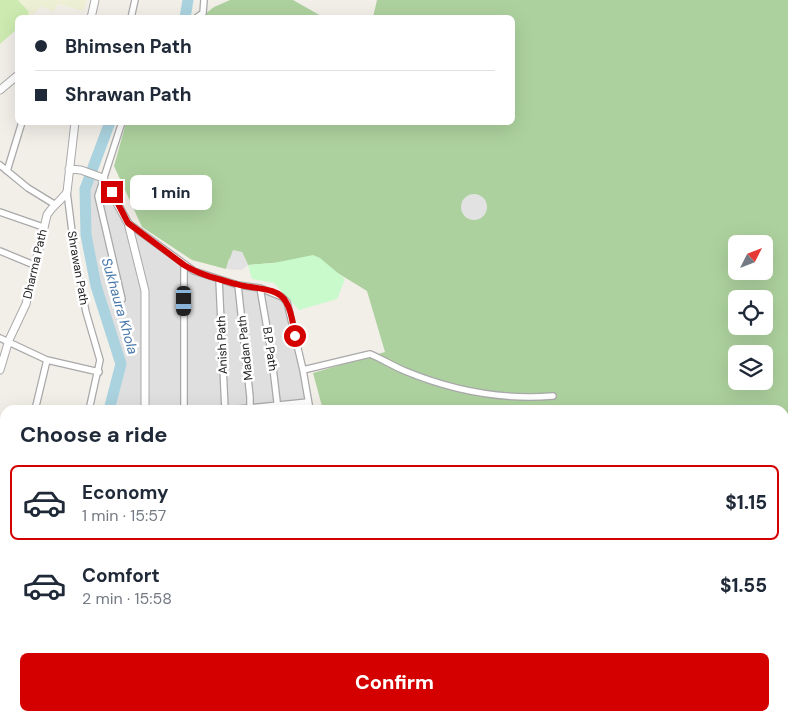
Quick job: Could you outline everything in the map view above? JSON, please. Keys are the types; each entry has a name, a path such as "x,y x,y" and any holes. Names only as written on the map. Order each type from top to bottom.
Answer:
{"street":[{"path":"92,15 95,0"},
{"path":"132,15 135,0"},
{"path":"200,15 203,12 204,0"},
{"path":"0,90 15,78"},
{"path":"6,171 21,125"},
{"name":"Shrawan Path","path":"75,125 68,169 67,192 76,263 86,312 100,360 99,372 90,405"},
{"path":"121,125 100,177 98,196 122,299"},
{"path":"0,164 6,171 54,204"},
{"path":"68,169 81,170 100,177 128,223 145,291 145,405"},
{"name":"Dharma Path","path":"0,370 9,340 26,304 43,227 54,204 61,201 67,192"},
{"path":"0,212 43,227"},
{"path":"128,223 194,271 238,285 260,288 282,297 287,302 303,370 309,405"},
{"path":"0,251 34,266"},
{"path":"184,265 184,405"},
{"name":"Anish Path","path":"219,279 226,405"},
{"name":"Madan Path","path":"238,285 250,405"},
{"name":"B.P Path","path":"260,288 271,351 277,405"},
{"path":"0,338 9,340 47,360 99,372"},
{"path":"303,370 370,354 404,371 476,393 535,397 553,396"},
{"path":"36,405 47,360"},
{"path":"292,405 308,402"}],"shaded area":[{"path":"91,173 98,175 128,223 184,265 238,285 260,288 287,302 311,405 108,405 121,364 86,235 85,189"},
{"path":"474,194 483,198 487,207 483,216 474,220 465,216 461,207 465,198"},
{"path":"233,250 242,252 248,265 242,270 226,269"}],"green space":[{"path":"0,0 18,0 28,11 29,15 15,15 15,31 0,44"},
{"path":"18,0 87,1 83,11 58,4 54,12 42,6 32,15 28,15"},
{"path":"230,0 293,0 319,15 204,15 214,7"},
{"path":"377,0 788,0 788,405 322,405 313,373 385,352 367,291 331,269 320,259 248,265 242,252 229,259 226,269 192,260 142,227 114,166 125,125 515,125 515,15 373,15"},
{"path":"313,255 320,258 345,279 337,299 299,310 274,283 252,279 248,265 274,263"}],"waterway":[{"name":"Sukhaura Khola","path":"186,15 188,0"},
{"name":"Sukhaura Khola","path":"109,125 85,189 86,235 96,286 121,364 110,405"}],"route":[{"path":"112,192 128,223 184,265 194,271 238,285 260,288 282,297 287,302 295,336"}]}
